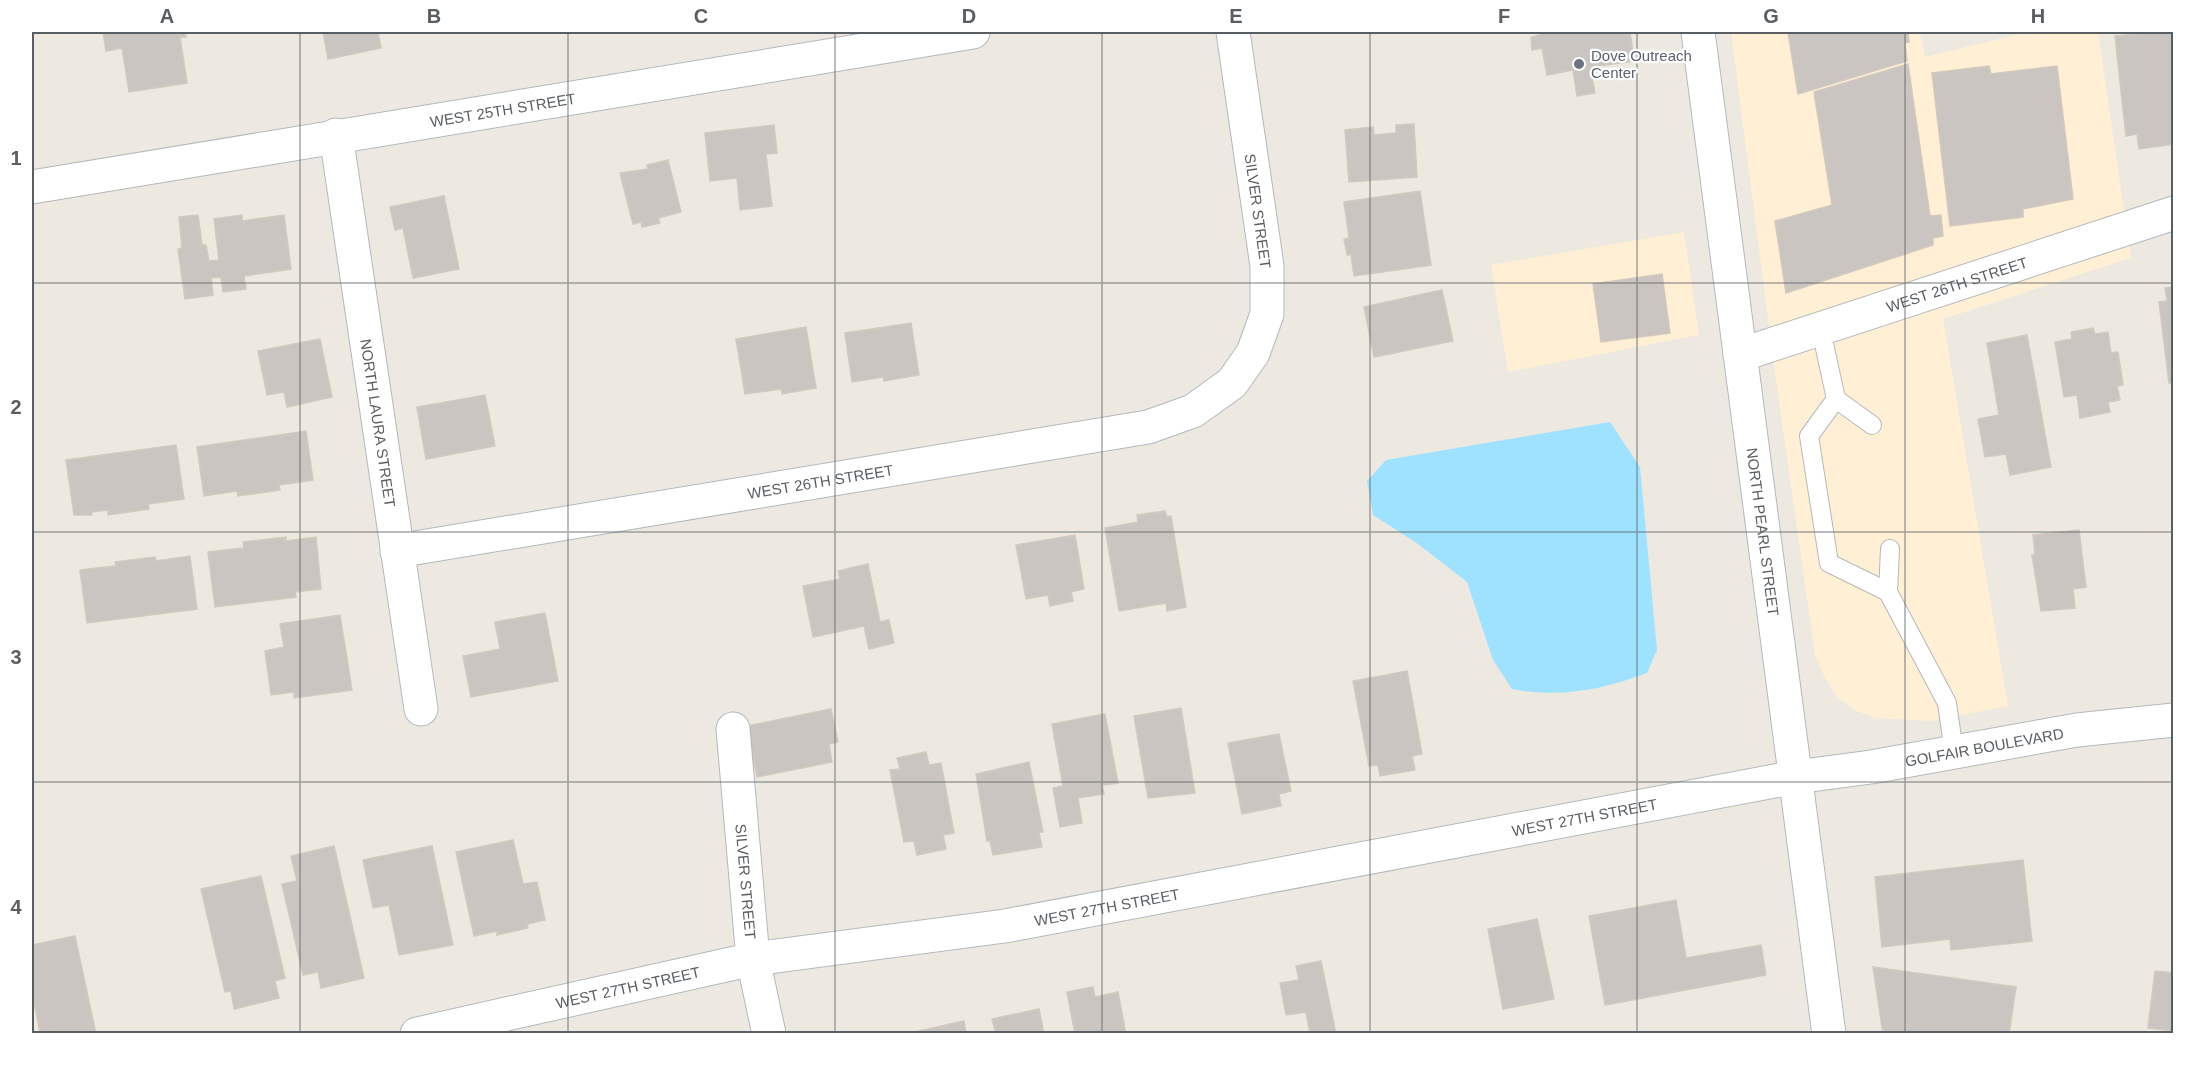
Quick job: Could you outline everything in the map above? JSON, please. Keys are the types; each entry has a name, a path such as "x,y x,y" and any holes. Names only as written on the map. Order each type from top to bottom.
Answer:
{"street":[{"name":"WEST 25TH STREET","path":"32,186 973,32"},
{"name":"SILVER STREET","path":"1232,382 1253,353 1267,314 1267,266 1233,32"},
{"name":"NORTH PEARL STREET","path":"1698,32 1829,1034"},
{"name":"NORTH LAURA STREET","path":"336,135 421,709"},
{"name":"WEST 26TH STREET","path":"1740,355 2174,213"},
{"name":"WEST 26TH STREET","path":"398,551 1148,427 1193,411 1232,382"},
{"name":"GOLFAIR BOULEVARD","path":"1796,777 2077,730 2174,720"},
{"name":"SILVER STREET","path":"733,729 753,959 769,1034"},
{"name":"WEST 27TH STREET","path":"417,1034 753,959 1005,926 1796,777"}],"lane":[{"path":"1821,330 1836,399 1872,424"},
{"path":"1836,399 1809,436 1830,563 1888,592"},
{"path":"1890,549 1888,592 1947,703 1954,752"}],"shaded area":[{"path":"1731,32 1920,32 1925,57 2027,32 2098,32 2131,258 1943,319 2008,706 1932,721 1876,718 1854,710 1837,697 1815,655 1775,373"},
{"path":"1684,232 1699,335 1508,372 1491,265"}],"water":[{"path":"1610,422 1640,467 1657,650 1647,673 1614,684 1581,691 1547,693 1512,689 1493,660 1467,582 1418,544 1373,515 1367,481 1386,460"}],"building":[{"path":"103,32 185,32 186,37 180,37 187,83 129,92 122,48 106,51"},
{"path":"323,32 378,32 381,48 328,59"},
{"name":"Dove Outreach Center","path":"1540,32 1630,32 1634,61 1590,67 1595,93 1577,96 1573,70 1547,75 1542,48 1532,50 1531,37 1540,35"},
{"path":"1788,32 1908,32 1909,42 1905,43 1907,61 1798,94"},
{"path":"2174,32 2174,144 2139,149 2137,134 2126,136 2115,36"},
{"path":"1908,64 1930,216 1941,215 1943,236 1933,238 1933,245 1786,293 1775,221 1832,205 1814,92"},
{"path":"1989,66 1991,74 2057,66 2073,199 2023,209 2023,217 1950,226 1932,73"},
{"path":"1414,124 1417,177 1349,182 1345,130 1373,127 1374,135 1396,133 1396,125"},
{"path":"774,125 777,153 766,154 772,206 740,210 737,178 710,181 705,133"},
{"path":"668,160 681,212 658,218 660,223 642,227 641,222 633,224 620,173 648,169 647,165"},
{"path":"1420,191 1431,265 1354,276 1351,255 1347,255 1344,239 1349,238 1344,202"},
{"path":"444,196 459,269 413,278 403,228 395,230 390,207"},
{"path":"198,215 202,245 206,245 209,261 219,260 214,219 242,215 242,221 284,215 291,269 244,276 246,289 223,292 221,277 211,278 213,295 185,299 178,249 182,248 179,217"},
{"path":"1662,274 1670,333 1601,342 1593,284"},
{"path":"2174,287 2174,383 2169,383 2159,302 2167,301 2165,288"},
{"path":"1442,290 1453,341 1374,357 1364,307"},
{"path":"911,323 919,375 884,381 883,377 852,382 845,333"},
{"path":"806,327 816,388 782,394 781,389 745,394 736,339"},
{"path":"2093,328 2095,334 2108,332 2111,353 2118,352 2123,385 2117,386 2120,400 2108,402 2110,412 2080,418 2077,395 2064,397 2055,342 2072,339 2071,332"},
{"path":"2027,335 2051,467 2010,475 2006,454 1985,457 1978,419 1999,415 1987,343"},
{"path":"320,339 332,397 287,407 284,392 267,395 258,351"},
{"path":"485,395 495,446 426,459 417,407"},
{"path":"306,431 313,480 279,485 280,490 238,496 237,491 204,496 197,447"},
{"path":"176,445 184,499 148,504 149,509 108,515 108,510 91,512 92,515 74,515 66,460"},
{"path":"1165,511 1167,517 1171,516 1186,607 1167,611 1166,603 1119,611 1105,528 1138,522 1137,515"},
{"path":"2079,530 2086,587 2073,589 2075,608 2041,611 2032,555 2035,555 2033,535"},
{"path":"1075,535 1084,589 1071,592 1073,601 1050,606 1048,595 1026,599 1016,545"},
{"path":"286,537 286,541 316,537 321,589 295,592 296,597 215,607 208,552 244,548 243,542"},
{"path":"190,556 197,609 87,623 80,570 116,566 115,562 155,557 156,561"},
{"path":"868,564 880,622 889,620 894,643 869,649 864,626 813,637 803,586 840,579 838,571"},
{"path":"545,613 558,681 471,697 463,656 500,649 495,622"},
{"path":"340,615 352,690 294,698 294,692 271,695 265,651 284,647 280,624"},
{"path":"1407,671 1422,754 1412,756 1415,770 1380,776 1378,765 1369,766 1353,681"},
{"path":"1181,708 1195,793 1148,798 1134,716"},
{"path":"831,709 838,742 829,744 832,762 757,777 747,726"},
{"path":"1105,714 1118,783 1102,785 1104,794 1078,798 1082,823 1060,827 1053,788 1063,786 1052,724"},
{"path":"1279,734 1291,791 1279,794 1281,806 1242,814 1228,743"},
{"path":"926,752 929,765 941,763 954,833 943,835 946,849 917,855 914,841 904,842 890,770 900,769 897,758"},
{"path":"1029,762 1043,832 1039,832 1042,847 993,855 990,841 987,841 976,774"},
{"path":"513,840 523,884 537,882 545,920 527,924 528,928 497,935 497,931 474,936 456,852"},
{"path":"334,846 364,978 321,988 318,972 303,975 282,884 297,881 291,856"},
{"path":"432,846 453,945 399,955 389,905 373,908 363,860"},
{"path":"2023,860 2032,941 1951,950 1950,939 1882,947 1875,877"},
{"path":"261,876 285,978 275,981 279,998 234,1009 231,991 225,992 201,889"},
{"path":"1676,900 1686,958 1761,945 1766,975 1605,1005 1589,916"},
{"path":"1537,919 1554,999 1503,1009 1488,929"},
{"path":"75,936 96,1034 55,1034 55,1030 40,1033 32,991 32,945"},
{"path":"1321,961 1336,1034 1310,1034 1306,1012 1286,1015 1280,983 1299,980 1296,966"},
{"path":"1873,967 2016,987 2009,1034 1883,1034"},
{"path":"2155,971 2174,973 2174,1031 2148,1028"},
{"path":"1093,987 1095,997 1118,992 1126,1034 1075,1034 1067,992"},
{"path":"1039,1009 1044,1034 996,1034 992,1019"},
{"path":"964,1021 966,1034 910,1034 910,1033"}],"place":[{"name":"Dove Outreach Center","path":"1579,64"}]}
